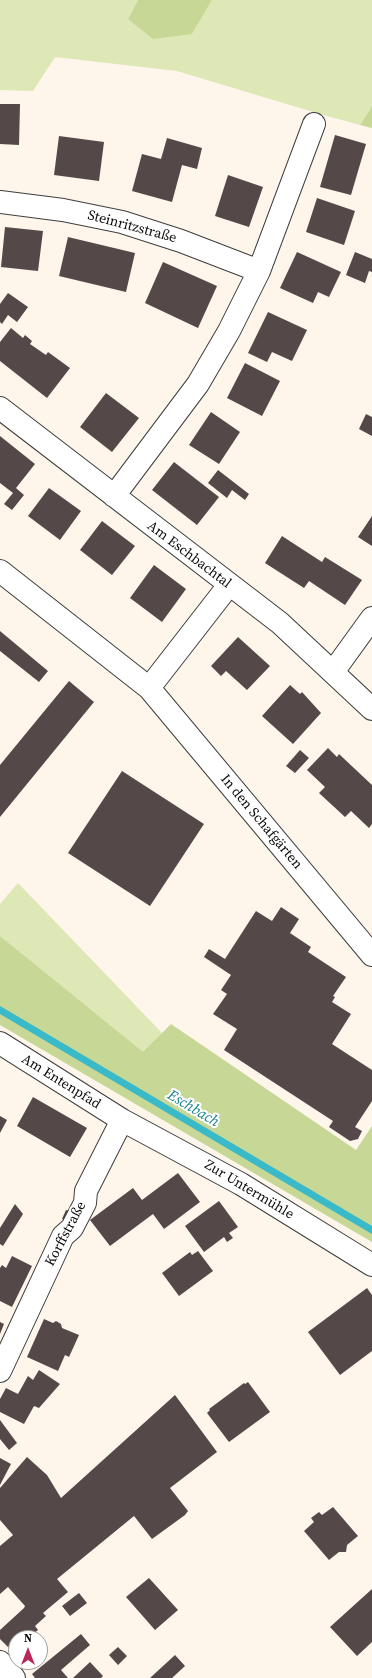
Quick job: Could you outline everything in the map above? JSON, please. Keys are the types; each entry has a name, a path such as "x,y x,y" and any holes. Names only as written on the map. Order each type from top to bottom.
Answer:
{"street":[{"path":"114,496 198,384 229,331 259,271 314,124"},
{"name":"Steinritzstraße","path":"0,202 63,210 122,222 181,240 259,271"},
{"name":"Am Eschbachtal","path":"0,408 280,623 372,709"},
{"name":"In den Schafgärten","path":"0,571 149,688 372,955"},
{"path":"149,688 229,585"},
{"path":"333,672 372,618"},
{"name":"Am Entenpfad","path":"0,1043 122,1120"},
{"name":"Zur Untermühle","path":"122,1120 241,1184 372,1264"},
{"name":"Korffstraße","path":"0,1371 63,1236 72,1228 85,1203 86,1191 122,1120"},
{"path":"0,1662 14,1678"}],"green space":[{"path":"0,0 138,0 128,19 192,34 212,0 372,0 372,106 360,125 177,71 55,57 33,91 0,90"},
{"path":"138,0 212,0 192,34 153,39 128,19"},
{"path":"372,106 372,128 360,125"},
{"path":"18,883 162,1033 143,1053 0,936 0,904"},
{"path":"0,936 143,1052 171,1024 356,1150 372,1126 372,1242 0,1025"}],"building":[{"path":"0,104 20,104 19,145 0,144"},
{"path":"335,135 366,144 351,195 320,187"},
{"path":"59,136 104,142 99,181 54,175"},
{"path":"167,138 202,148 197,169 182,165 172,202 132,191 142,154 161,159"},
{"path":"228,175 263,187 249,227 215,216"},
{"path":"317,198 355,211 344,245 306,232"},
{"path":"5,227 43,231 38,271 1,267"},
{"path":"68,237 135,253 126,292 59,276"},
{"path":"297,252 341,272 329,297 318,292 313,303 280,288"},
{"path":"355,252 372,259 372,272 369,271 365,283 346,275"},
{"path":"163,262 217,286 198,328 145,303"},
{"path":"8,293 28,307 17,322 8,315 2,324 0,322 0,304"},
{"path":"268,312 307,330 292,361 272,352 267,362 248,353"},
{"path":"11,328 23,338 25,335 32,341 30,344 46,355 48,352 70,368 47,398 0,361 0,342"},
{"path":"245,363 280,381 262,416 227,398"},
{"path":"106,393 139,418 112,452 80,427"},
{"path":"211,412 240,432 219,464 189,445"},
{"path":"366,414 372,417 372,436 359,429"},
{"path":"0,436 35,464 16,488 24,495 12,510 4,504 13,493 0,483"},
{"path":"174,462 219,497 197,525 152,490"},
{"path":"218,470 249,494 245,500 232,490 227,498 208,483"},
{"path":"49,488 81,511 60,540 28,516"},
{"path":"372,516 372,546 358,537"},
{"path":"102,521 135,546 112,575 80,550"},
{"path":"282,536 322,562 325,557 362,580 345,605 309,581 304,588 265,563"},
{"path":"154,565 186,589 162,622 130,598"},
{"path":"0,631 48,671 39,682 0,651"},
{"path":"238,637 270,666 247,690 226,671 221,676 211,666"},
{"path":"69,681 94,702 0,817 0,765"},
{"path":"290,685 300,694 302,692 321,713 293,744 262,716"},
{"path":"328,748 337,757 339,754 372,785 372,824 369,828 351,811 345,817 319,793 325,787 307,770"},
{"path":"300,750 309,758 295,773 286,766"},
{"path":"122,771 204,824 150,906 68,853"},
{"path":"281,907 299,919 290,933 311,947 308,952 346,977 333,996 335,997 332,1002 351,1014 332,1044 372,1070 372,1101 355,1127 362,1131 358,1139 350,1141 329,1127 333,1121 224,1050 237,1029 213,1014 227,994 221,990 231,975 204,957 209,949 225,959 256,911 272,921"},
{"path":"33,1097 87,1128 70,1157 17,1126"},
{"path":"0,1116 7,1120 0,1133"},
{"path":"178,1173 200,1202 164,1229 153,1214 110,1246 90,1220 133,1188 142,1200"},
{"path":"219,1201 238,1227 229,1233 233,1238 227,1242 224,1237 204,1252 185,1226"},
{"path":"15,1204 23,1214 3,1246 0,1244 0,1228"},
{"path":"66,1210 75,1213 71,1222 62,1219"},
{"path":"198,1251 213,1271 179,1296 162,1273 190,1252 192,1255"},
{"path":"12,1256 32,1266 12,1307 0,1301 0,1268 2,1265 6,1268"},
{"path":"367,1288 372,1295 372,1351 340,1375 308,1332"},
{"path":"44,1319 53,1323 56,1321 61,1324 62,1328 79,1335 69,1357 65,1355 58,1371 27,1357"},
{"path":"0,1322 4,1324 0,1334"},
{"path":"39,1370 60,1384 39,1408 34,1406 24,1424 0,1412 0,1399 6,1388 18,1394 28,1376 33,1380"},
{"path":"248,1382 270,1412 229,1442 207,1413 210,1410 209,1409 244,1383 245,1384"},
{"path":"175,1395 217,1452 170,1488 188,1511 185,1515 152,1539 134,1516 57,1579 68,1592 43,1613 46,1616 35,1626 38,1630 8,1630 8,1647 0,1639 0,1630 25,1606 8,1587 0,1594 0,1546 13,1535 0,1520 0,1488 27,1457 47,1475 61,1498"},
{"path":"0,1420 17,1443 9,1450 0,1439"},
{"path":"0,1458 11,1464 0,1485"},
{"path":"333,1507 358,1536 347,1545 346,1552 339,1552 329,1560 304,1531 314,1522 311,1518 319,1512 322,1515"},
{"path":"149,1578 178,1610 155,1630 126,1597"},
{"path":"372,1589 372,1642 357,1656 330,1627"},
{"path":"79,1593 87,1603 70,1616 62,1606"},
{"path":"81,1634 90,1645 61,1670 68,1678 35,1678 32,1674 37,1670 48,1670 48,1661"},
{"path":"118,1647 127,1656 118,1665 109,1655"},
{"path":"175,1655 185,1666 172,1678 150,1678"},
{"path":"90,1662 103,1676 101,1678 73,1678"}],"waterway":[{"name":"Eschbach","path":"0,1010 372,1230"}]}
